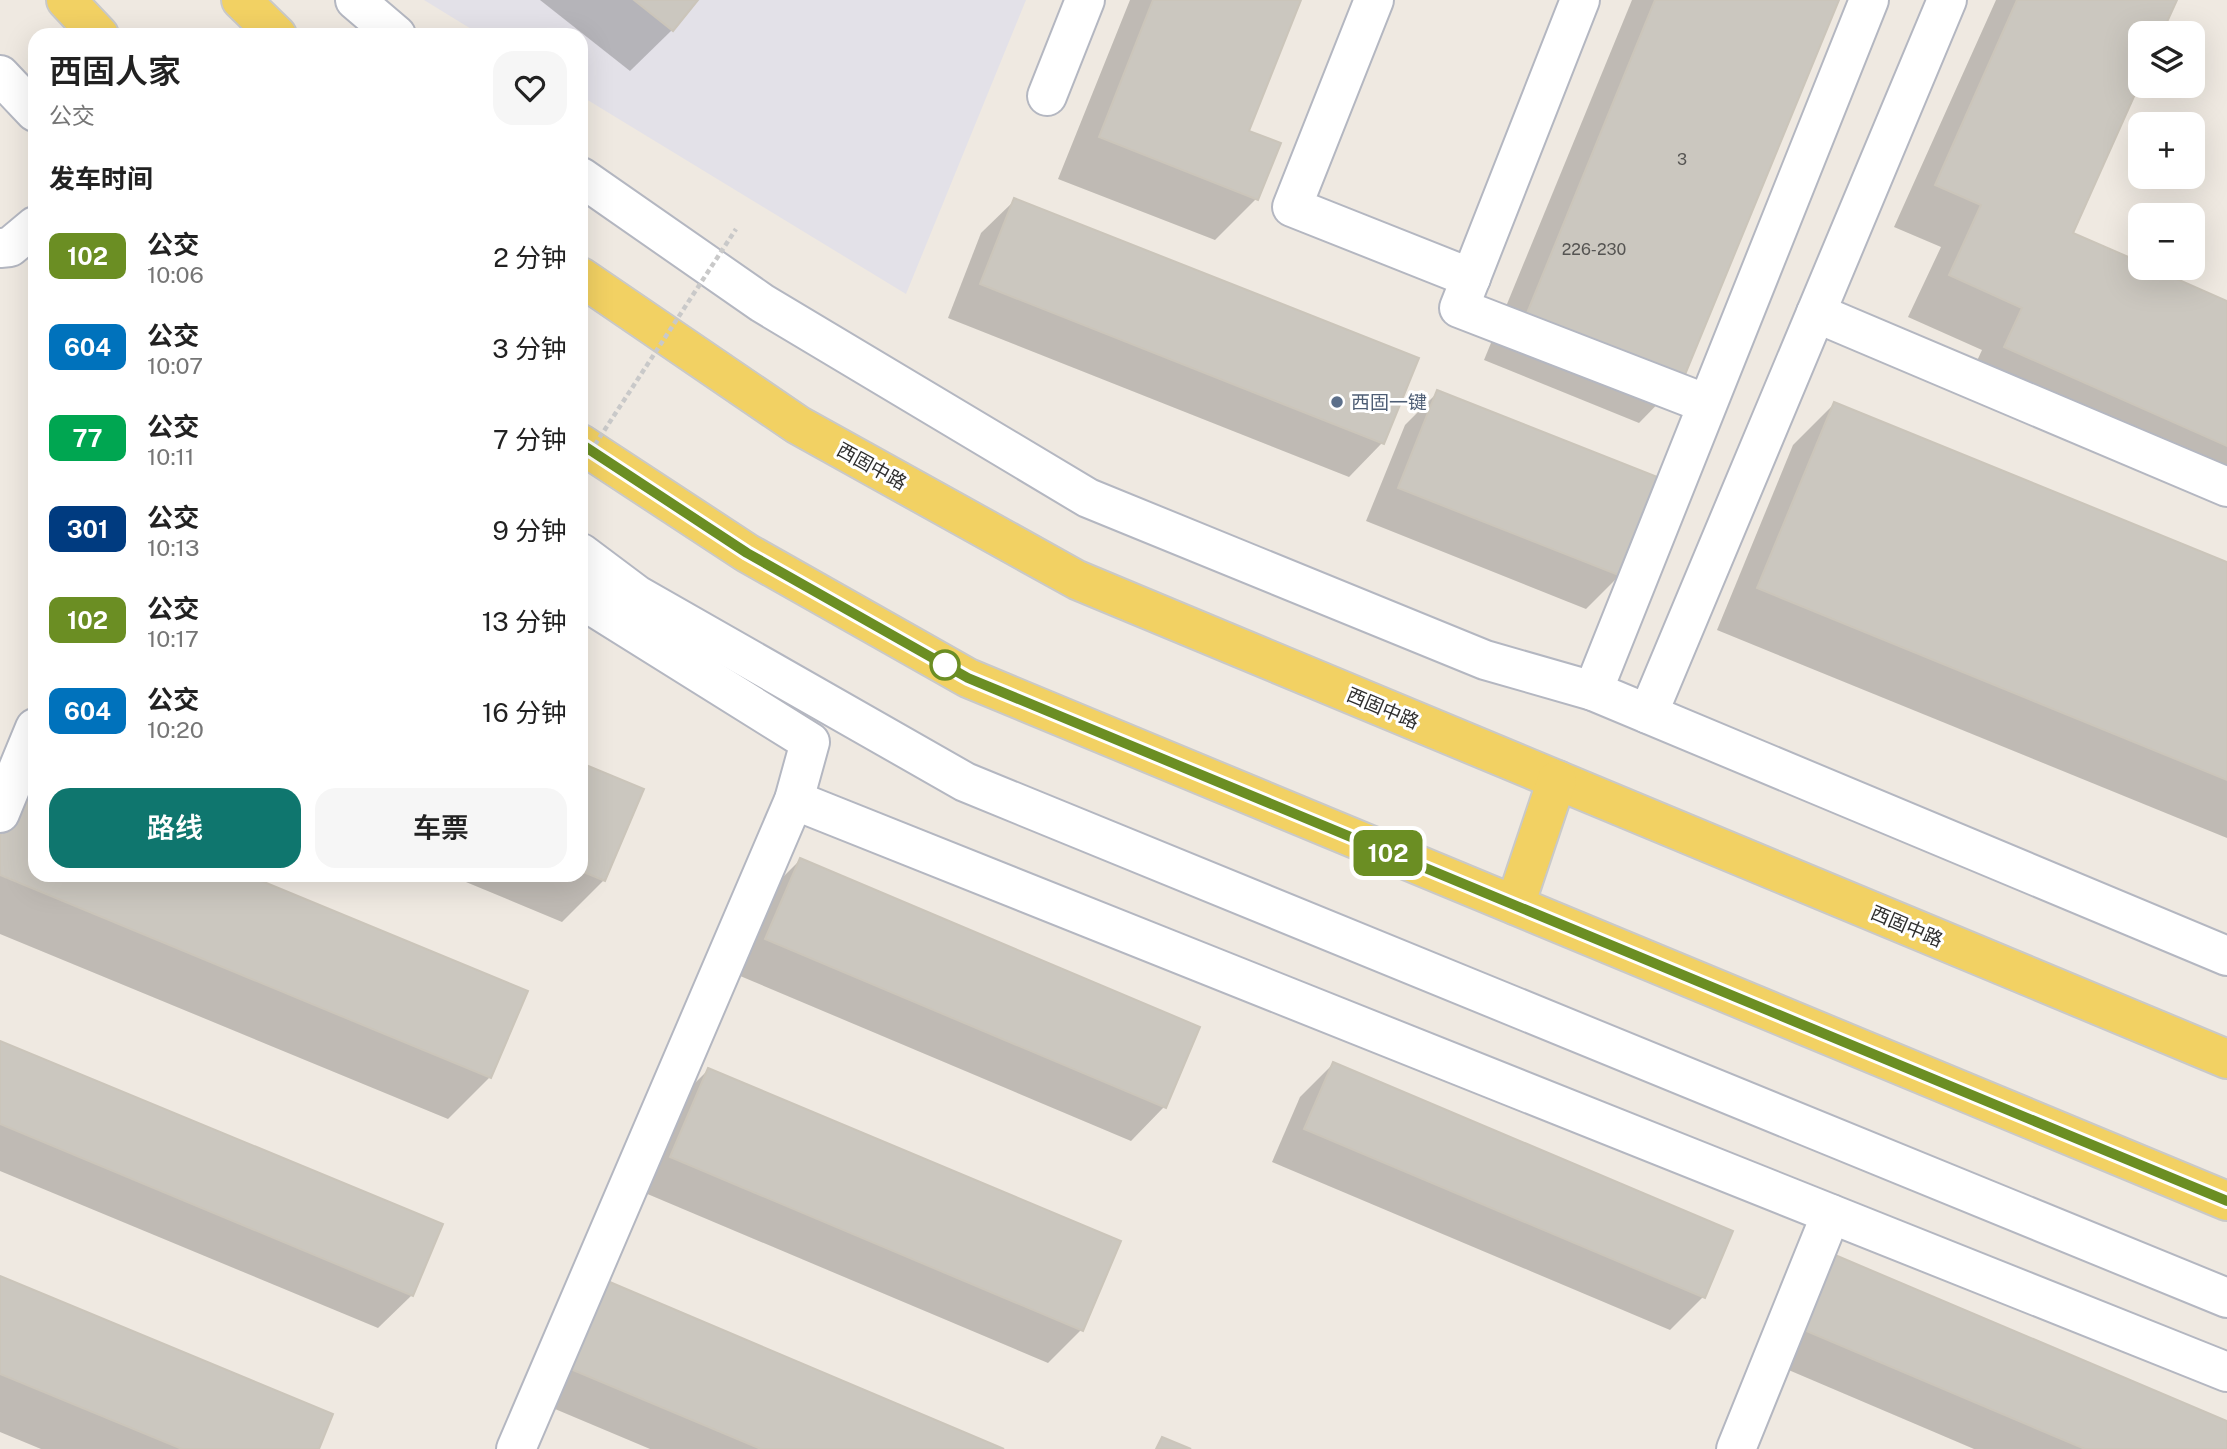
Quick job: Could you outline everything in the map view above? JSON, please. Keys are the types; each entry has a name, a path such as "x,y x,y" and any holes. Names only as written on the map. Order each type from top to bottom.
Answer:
{"main road":[{"path":"66,0 92,28"},
{"path":"241,0 270,28"},
{"name":"西固中路","path":"588,282 798,425 1077,580 2227,1059"},
{"path":"588,449 747,553 968,678 2227,1202"},
{"path":"1515,905 1557,780"}],"street":[{"path":"355,0 388,28"},
{"path":"1047,96 1085,0"},
{"path":"1374,0 1292,207 1471,278"},
{"path":"1580,0 1460,308 1707,404"},
{"path":"1593,691 1869,0"},
{"path":"1648,714 1947,0"},
{"path":"0,75 28,105"},
{"path":"588,182 762,303 1088,498 1485,660 1593,691 2227,956"},
{"path":"0,248 10,247 28,232"},
{"path":"1816,313 2227,487"},
{"path":"588,558 637,595 965,782 2227,1298"},
{"path":"516,1449 794,800 810,742 588,603"},
{"path":"0,813 28,745"},
{"path":"794,800 2227,1372"},
{"path":"1736,1449 1831,1214"}],"path":[{"path":"588,455 736,229"}],"shaded area":[{"path":"424,0 1026,0 906,294 588,100 588,28 470,28"}],"building":[{"path":"634,0 698,0 673,31"},
{"path":"1153,0 1301,0 1249,131 1281,143 1258,200 1099,137"},
{"path":"1655,0 1839,0 1682,382 1525,318"},
{"path":"2017,0 2177,0 2167,21 2128,21 2128,98 2133,98 2073,233 2128,257 2128,280 2179,280 2227,301 2227,446 2004,347 2022,308 1949,275 1981,205 1935,185"},
{"path":"1014,198 1419,358 1384,444 980,284"},
{"path":"1437,390 1660,478 1621,576 1398,488"},
{"path":"1834,402 2227,562 2227,780 1757,588"},
{"path":"588,766 644,789 605,881 588,874"},
{"path":"22,782 28,784 28,882 264,882 528,991 491,1078 0,875 0,836"},
{"path":"800,858 1200,1027 1166,1108 765,939"},
{"path":"0,1041 443,1224 413,1296 0,1124"},
{"path":"1333,1062 1733,1231 1705,1298 1304,1129"},
{"path":"708,1068 1121,1241 1083,1331 670,1157"},
{"path":"1835,1255 2227,1421 2227,1449 2085,1449 1804,1330"},
{"path":"0,1276 333,1414 319,1449 182,1449 0,1374"},
{"path":"605,1280 1004,1449 761,1449 568,1368"},
{"path":"1162,1437 1191,1449 1156,1449"}],"bus line":[{"name":"102","path":"588,449 747,553 968,678 2227,1201"}],"place":[{"name":"西固一键","path":"1337,402"}]}
